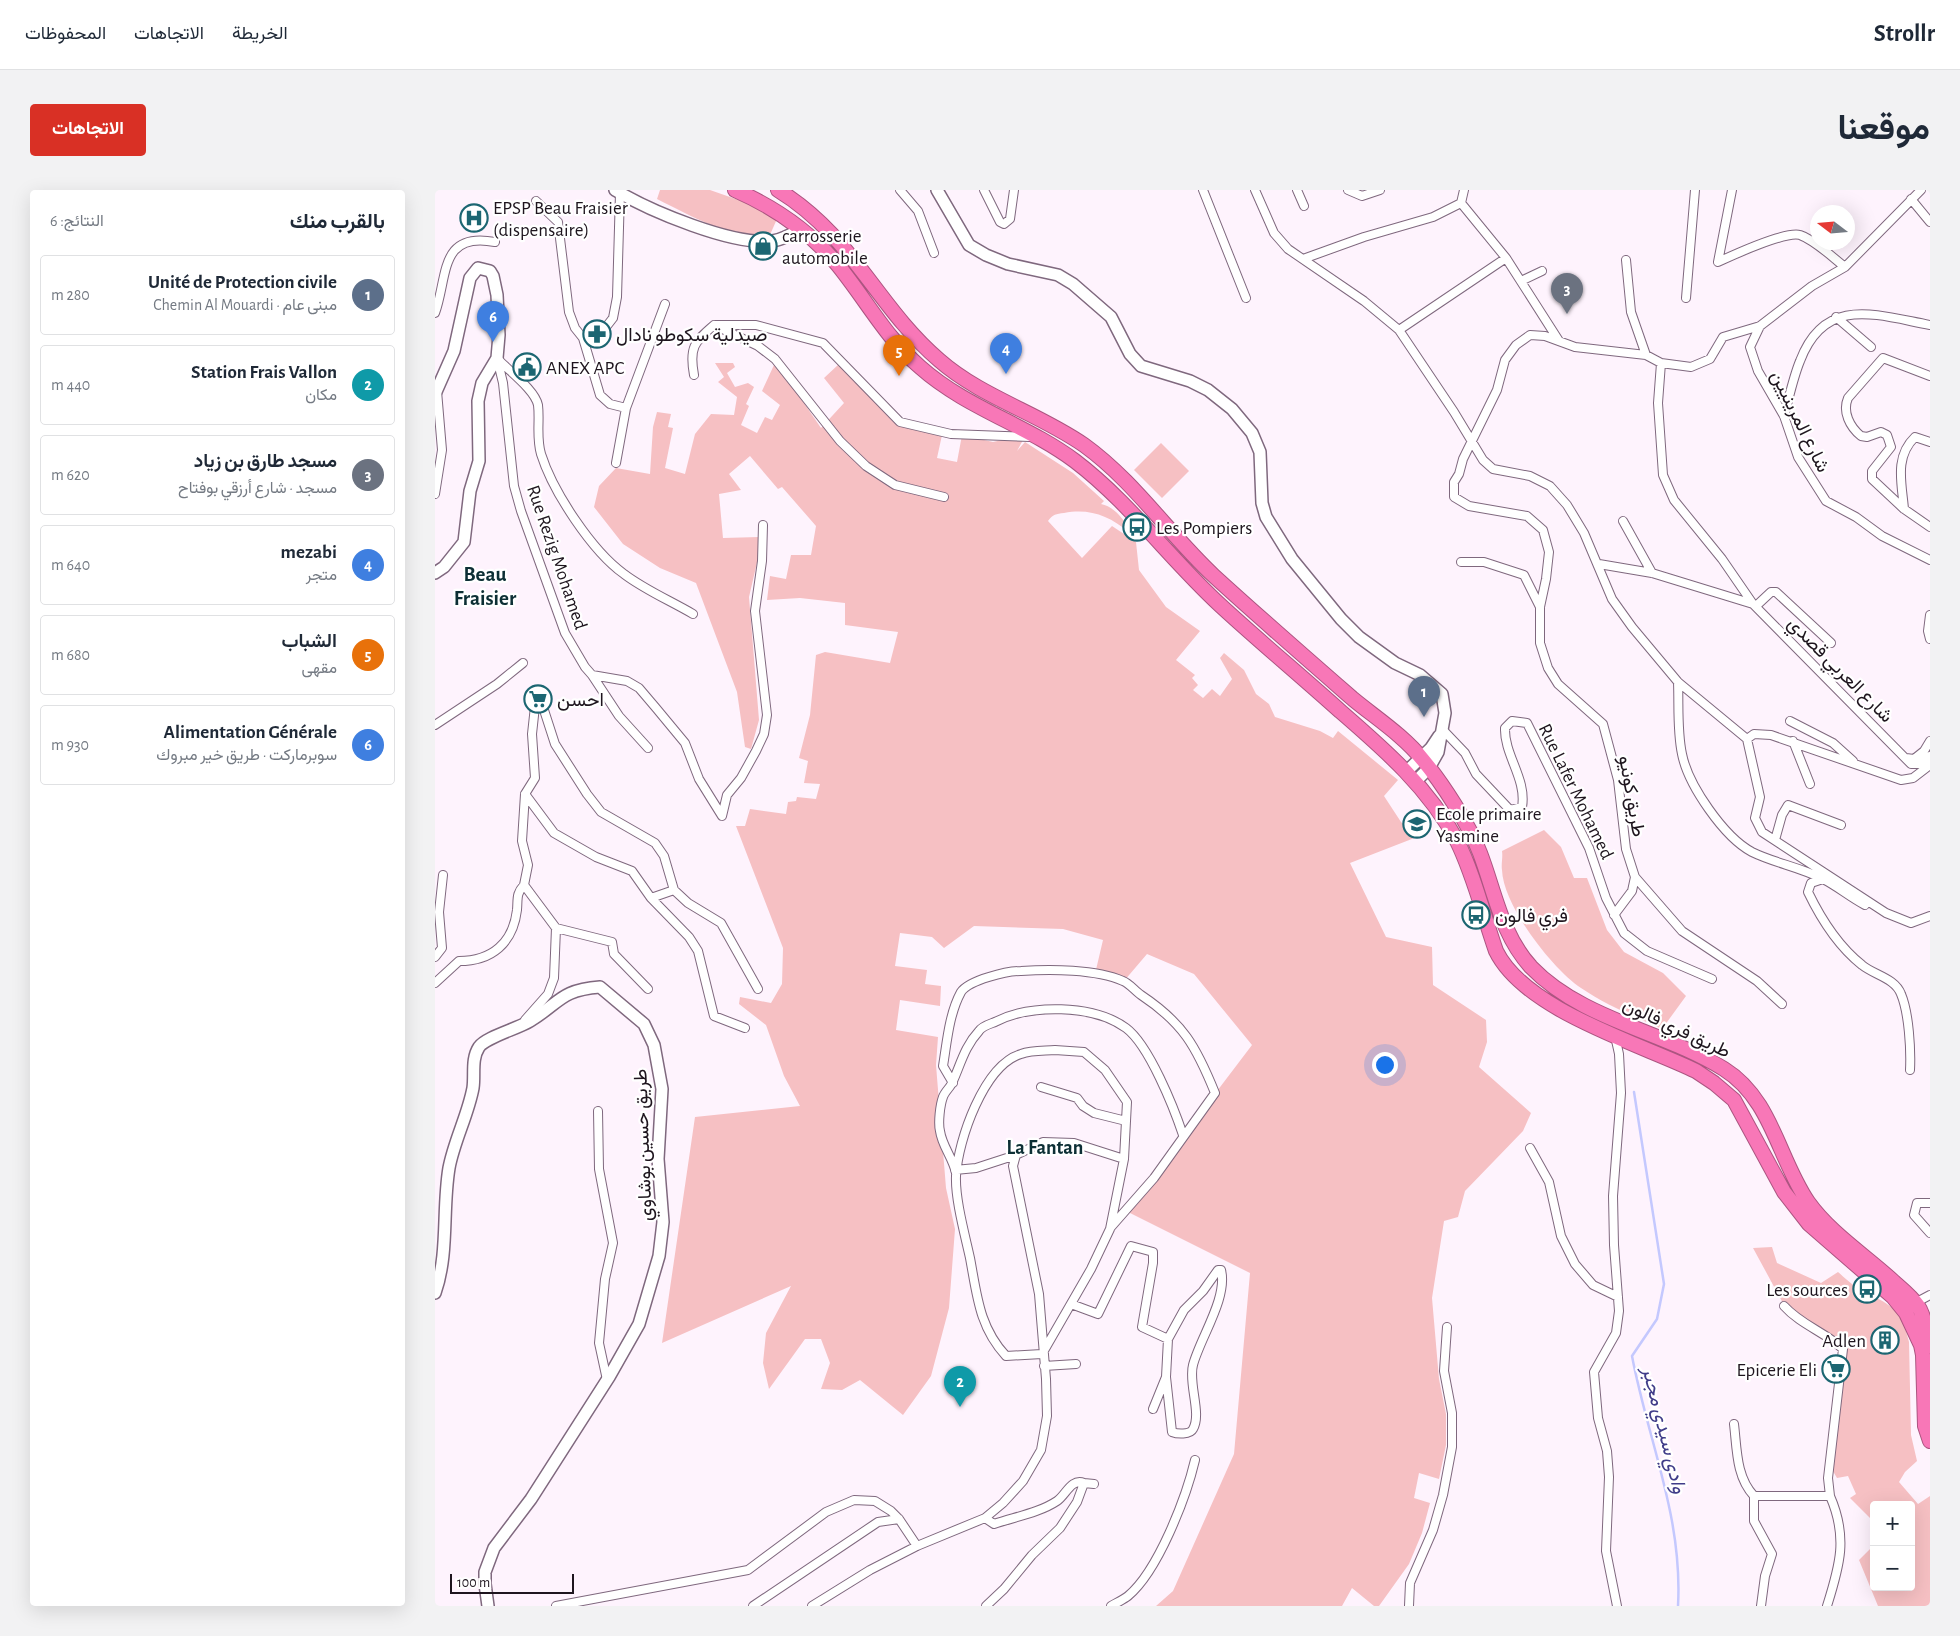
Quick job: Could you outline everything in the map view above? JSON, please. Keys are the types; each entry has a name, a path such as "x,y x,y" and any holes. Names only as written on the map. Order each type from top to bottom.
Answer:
{"highway":[{"path":"735,190 763,202 801,229 837,265 891,336 918,366 952,391 1065,454 1096,477 1220,605 1394,758 1411,776 1446,824 1464,857 1501,961 1520,982 1540,997 1615,1035 1696,1071 1725,1092 1739,1107 1784,1192 1803,1217 1893,1297 1906,1313 1921,1345 1923,1355 1925,1426 1930,1441"},
{"name":"طريق فري فالون","path":"778,190 810,212 829,230 906,329 941,362 980,388 1070,436 1099,456 1215,576 1328,677 1411,747 1425,763 1469,831 1479,851 1501,919 1511,939 1531,966 1541,976 1578,1000 1713,1062 1732,1074 1751,1092 1764,1112 1798,1184 1816,1211 1915,1303 1922,1314 1930,1346"},
{"path":"1394,758 1408,758 1411,747"}],"street":[{"path":"901,190 918,211 934,254"},
{"path":"937,190 969,245 986,255 1008,264 1058,275 1100,306 1111,317 1130,354 1141,366 1199,386 1232,409 1253,433 1260,452 1262,503 1265,517 1315,589 1359,637 1395,663 1420,675 1438,689 1446,707 1438,752 1411,776"},
{"path":"983,190 999,222 1005,224 1010,220 1014,190"},
{"path":"1203,190 1246,298"},
{"path":"1255,190 1274,233 1288,249 1364,301 1399,330 1454,412 1483,460 1493,469 1530,476 1550,486 1567,505 1599,564 1612,599 1632,627 1678,682 1747,739 1760,797 1755,818 1762,832 1886,913"},
{"path":"1297,190 1304,206"},
{"path":"1348,190 1352,194 1361,196 1380,190"},
{"path":"1461,203 1464,190"},
{"path":"1686,298 1695,190"},
{"path":"1733,190 1718,262 1745,250 1795,235 1808,239 1845,267"},
{"path":"1472,440 1497,390 1505,360 1516,345 1530,335 1545,336 1575,347 1647,355 1661,363 1691,367 1710,359 1723,337 1760,326 1812,286 1845,267 1862,252 1921,190"},
{"path":"583,338 599,336 613,318 617,297 618,192 707,230 742,239 771,241 785,238 801,229"},
{"path":"1911,199 1930,222"},
{"path":"536,201 558,222 569,312 575,328 583,338 600,395 610,404 627,408"},
{"path":"1303,259 1364,237 1433,217 1461,203"},
{"path":"1461,203 1506,258 1560,342"},
{"path":"435,312 443,272 450,254 460,245 480,239 495,242"},
{"path":"1399,330 1506,258"},
{"path":"1627,260 1631,312 1647,355"},
{"path":"435,494 440,477 442,450 436,392 454,351 470,278 478,268 490,271 493,276 498,319 497,358 482,383 478,401 479,461 470,492 464,542 444,567 435,573"},
{"path":"1521,281 1542,271"},
{"path":"616,463 627,408 665,304"},
{"path":"1784,416 1799,362 1809,340 1836,317 1886,316 1930,325"},
{"path":"1836,317 1871,347"},
{"path":"694,374 691,359 693,345 714,325 756,324 823,343 900,422 951,434 1034,437"},
{"path":"714,325 758,346 775,359 840,441 866,466 895,485 944,498"},
{"name":"شارع المرينيين","path":"1760,326 1750,347 1758,371 1784,416 1798,457 1826,501 1882,536 1930,560"},
{"path":"497,358 530,389 538,403 537,440 541,456 581,528 601,553 624,574 693,614"},
{"name":"Rue Rezig Mohamed","path":"497,358 503,383 515,486 521,511 565,632 585,667 619,716 649,748"},
{"path":"1930,376 1883,358 1848,398 1845,405 1847,419 1861,436 1867,437 1881,432 1887,435 1891,447 1872,471 1871,479 1904,509 1930,526"},
{"name":"شارع العربي قصدي","path":"1661,363 1658,403 1663,474 1674,500 1722,559 1754,605 1906,758"},
{"path":"1904,509 1900,466 1903,455 1909,443 1915,437 1930,442"},
{"name":"طريق كونيو","path":"1472,440 1454,482 1454,497 1469,506 1527,516 1543,530 1549,552 1547,579 1540,607 1540,643 1548,668 1558,684 1603,724 1618,780 1626,849 1635,877"},
{"path":"1623,521 1652,573"},
{"path":"592,675 627,681 639,688 685,743 699,779 723,815 727,795 741,778 764,734 767,715 755,611 762,561 763,525"},
{"path":"1461,562 1484,562 1524,575 1540,607"},
{"path":"1599,564 1652,573 1754,605 1771,592 1776,592 1831,643"},
{"path":"1930,615 1928,631 1930,639"},
{"path":"435,725 497,684 523,664"},
{"path":"1678,682 1679,739 1684,761 1692,781 1714,814 1739,844 1752,852 1823,879 1843,893 1874,910 1911,923 1930,916"},
{"path":"435,983 459,961 476,961 493,955 512,927 518,891 525,885 528,866 522,841 525,794 535,778 532,734 536,697 543,707 555,744 587,794 601,812 655,843 664,856 674,890 687,903 721,923 757,989"},
{"name":"Rue Lafer Mohamed","path":"1443,730 1465,753 1476,774 1510,810 1521,807 1523,797 1504,740 1505,728 1512,721 1527,723 1589,848 1613,914"},
{"path":"1790,721 1833,743 1857,764"},
{"path":"1747,739 1758,734 1793,742 1901,780 1913,778 1930,765"},
{"path":"1906,758 1914,759 1919,756 1930,741"},
{"path":"1793,742 1810,784"},
{"path":"1906,758 1911,764 1919,764 1930,756"},
{"path":"525,794 554,833 596,857 632,871 651,898 689,937 698,951 714,1016 745,1028"},
{"path":"1775,840 1782,815 1788,805 1841,825"},
{"path":"435,957 442,948 439,912 443,876"},
{"path":"1635,877 1632,891 1613,914 1624,933 1647,952 1712,980"},
{"path":"1635,877 1682,931 1757,981 1782,1004"},
{"path":"1823,879 1811,883 1808,892 1824,922 1863,966 1894,984 1901,994 1911,1047 1910,1070"},
{"path":"519,1028 548,994 554,978 556,928 525,885"},
{"path":"651,898 674,890"},
{"path":"556,928 612,942 614,954 647,989"},
{"path":"953,1082 943,1066 952,1015 962,991 989,976 1006,972 1041,970 1095,974 1124,981 1165,1011 1190,1039 1215,1093 1183,1135 1154,1178 1110,1229"},
{"name":"طريق حسين بوشاوي","path":"435,1293 443,1261 449,1167 473,1088 475,1056 486,1041 519,1028 573,990 600,987 644,1024 654,1045 662,1089 658,1159 663,1222 659,1256 639,1324 607,1380 531,1499 494,1548 485,1572 488,1606"},
{"path":"1042,1354 1006,1356 988,1333 978,1301 956,1172 939,1130 943,1097 953,1082 963,1052 980,1029 1003,1018 1028,1010 1075,1010 1106,1018 1127,1029 1142,1048 1175,1110 1183,1135"},
{"path":"1615,1035 1619,1054 1621,1093 1613,1196 1619,1311 1616,1333 1594,1372 1598,1418 1607,1451 1609,1477 1606,1551 1617,1606"},
{"path":"956,1172 964,1136 983,1091 999,1067 1021,1054 1055,1050 1084,1052 1115,1083 1127,1102 1124,1159 1110,1229 1091,1269 1042,1354"},
{"path":"1041,1086 1077,1098 1083,1106 1094,1113 1126,1121"},
{"path":"598,1112 599,1170 613,1242 610,1264 605,1280 599,1343 607,1380"},
{"path":"956,1172 976,1168 1016,1155 1043,1142 1074,1143 1124,1159"},
{"path":"1530,1148 1549,1182 1561,1236 1575,1264 1593,1285 1618,1297"},
{"path":"812,1606 870,1570 917,1546 970,1526 985,1518 1003,1504 1023,1481 1041,1450 1047,1416 1039,1294 1013,1166 1016,1155"},
{"path":"1930,1203 1917,1203 1914,1216 1930,1234"},
{"path":"1071,1304 1097,1314 1131,1246 1153,1252 1153,1263 1142,1327 1169,1339"},
{"path":"1218,1270 1221,1270 1220,1296 1193,1366 1191,1386 1196,1416 1191,1432 1177,1434 1172,1432 1165,1377 1169,1339 1184,1310 1203,1292 1218,1270"},
{"path":"1915,1303 1930,1296"},
{"path":"1784,1306 1797,1318 1843,1349 1828,1478 1830,1496 1842,1534 1834,1584 1827,1606"},
{"path":"1409,1606 1410,1582 1433,1530 1443,1495 1452,1447 1452,1413 1444,1371 1447,1327"},
{"path":"1044,1366 1076,1364"},
{"path":"1153,1409 1165,1377"},
{"path":"1734,1424 1740,1473 1745,1487 1754,1496 1830,1496"},
{"path":"1111,1606 1127,1597 1158,1556 1188,1490 1195,1460"},
{"path":"986,1606 1004,1589 1032,1555 1060,1528 1077,1502 1084,1483"},
{"path":"970,1526 995,1524 1056,1502 1073,1484 1094,1484"},
{"path":"1754,1496 1754,1521 1772,1554 1765,1576 1761,1606"},
{"path":"556,1606 582,1603 748,1570 826,1512 853,1500 875,1501 899,1519 917,1546"},
{"path":"985,1518 995,1524"},
{"path":"753,1606 878,1522 899,1519"}],"shaded area":[{"path":"660,190 710,190 747,203 777,219 769,237 753,236 725,230 684,213 657,199"},
{"path":"715,363 733,363 735,367 727,373 735,387 748,383 754,387 746,404 749,406 741,425 757,433 765,417 772,420 780,405 762,391 774,365 789,381 821,428 844,403 824,378 839,364 906,423 942,435 937,458 957,462 962,435 993,442 1015,437 1023,440 1017,451 1025,442 1073,473 1104,501 1101,504 1118,514 1131,531 1129,532 1107,518 1091,513 1073,512 1053,516 1048,521 1082,558 1112,526 1136,542 1139,570 1166,607 1200,631 1176,660 1195,675 1192,678 1198,685 1193,690 1203,698 1212,689 1220,696 1232,679 1220,658 1224,653 1244,670 1256,694 1269,704 1275,717 1320,731 1333,738 1338,731 1398,780 1384,796 1401,822 1417,837 1350,863 1386,937 1432,947 1433,985 1486,1020 1487,1042 1479,1067 1531,1113 1523,1131 1465,1191 1458,1217 1444,1221 1432,1298 1439,1379 1446,1414 1446,1445 1439,1479 1419,1473 1414,1498 1430,1503 1422,1533 1409,1564 1379,1606 1374,1606 1352,1588 1342,1606 1156,1606 1173,1591 1234,1454 1250,1273 1126,1211 1252,1045 1194,974 1147,954 1124,981 1095,974 1103,940 1063,929 974,926 944,948 932,937 900,933 895,966 927,970 925,984 941,986 940,1006 900,1000 896,1030 938,1037 936,1065 946,1188 955,1229 949,1308 931,1376 903,1415 860,1380 842,1390 821,1389 830,1363 821,1339 805,1339 769,1389 763,1363 766,1333 791,1286 662,1343 695,1117 800,1106 784,1076 766,1025 739,1004 740,997 771,1003 782,984 783,948 736,826 745,826 750,809 786,814 788,802 796,801 797,797 816,799 820,784 804,783 808,761 799,758 810,715 816,655 825,652 890,663 898,632 845,625 845,603 800,598 767,600 770,576 786,579 791,555 811,555 816,526 782,487 778,489 750,456 729,474 741,490 719,494 723,538 759,537 759,554 749,597 759,720 751,749 745,747 737,692 696,583 660,568 623,544 594,507 599,486 616,468 650,474 653,427 657,412 671,414 668,427 673,428 665,468 685,474 695,434 711,414 734,415 737,397 718,382 724,377"},
{"path":"1161,443 1189,471 1162,498 1134,470"},
{"path":"1544,830 1561,847 1574,878 1587,878 1607,930 1624,952 1663,973 1686,996 1662,1029 1600,1000 1569,979 1544,952 1520,918 1504,884 1502,851"},
{"path":"1772,1247 1777,1263 1821,1283 1838,1272 1854,1286 1886,1303 1902,1320 1909,1342 1911,1435 1917,1461 1905,1472 1899,1482 1918,1504 1930,1496 1930,1606 1878,1606 1872,1591 1915,1591 1915,1501 1870,1501 1870,1518 1850,1498 1856,1494 1848,1476 1837,1478 1830,1466 1843,1352 1784,1305 1753,1248"},
{"path":"1870,1549 1870,1587 1859,1560"}],"waterway":[{"name":"وادي سيدي مجبر","path":"1634,1092 1664,1284 1657,1319 1632,1356 1670,1510 1678,1573 1678,1606"}],"place":[{"name":"EPSP Beau Fraisier (dispensaire)","path":"474,218"},
{"name":"carrosserie automobile","path":"763,246"},
{"name":"مسجد طارق بن زياد","path":"1567,314"},
{"name":"صيدلية سكوطو نادال","path":"597,334"},
{"name":"Alimentation Générale","path":"493,342"},
{"name":"ANEX APC","path":"527,367"},
{"name":"mezabi","path":"1006,374"},
{"name":"الشباب","path":"899,376"},
{"name":"Les Pompiers","path":"1137,527"},
{"name":"احسن","path":"538,699"},
{"name":"Unité de Protection civile","path":"1424,717"},
{"name":"Ecole primaire Yasmine","path":"1417,824"},
{"name":"فري فالون","path":"1476,915"},
{"name":"Les sources","path":"1867,1289"},
{"name":"Adlen","path":"1885,1340"},
{"name":"Epicerie Eli","path":"1836,1369"},
{"name":"Station Frais Vallon","path":"960,1407"}],"district":[{"name":"Beau Fraisier","path":"485,586"},
{"name":"La Fantan","path":"1045,1147"}]}
